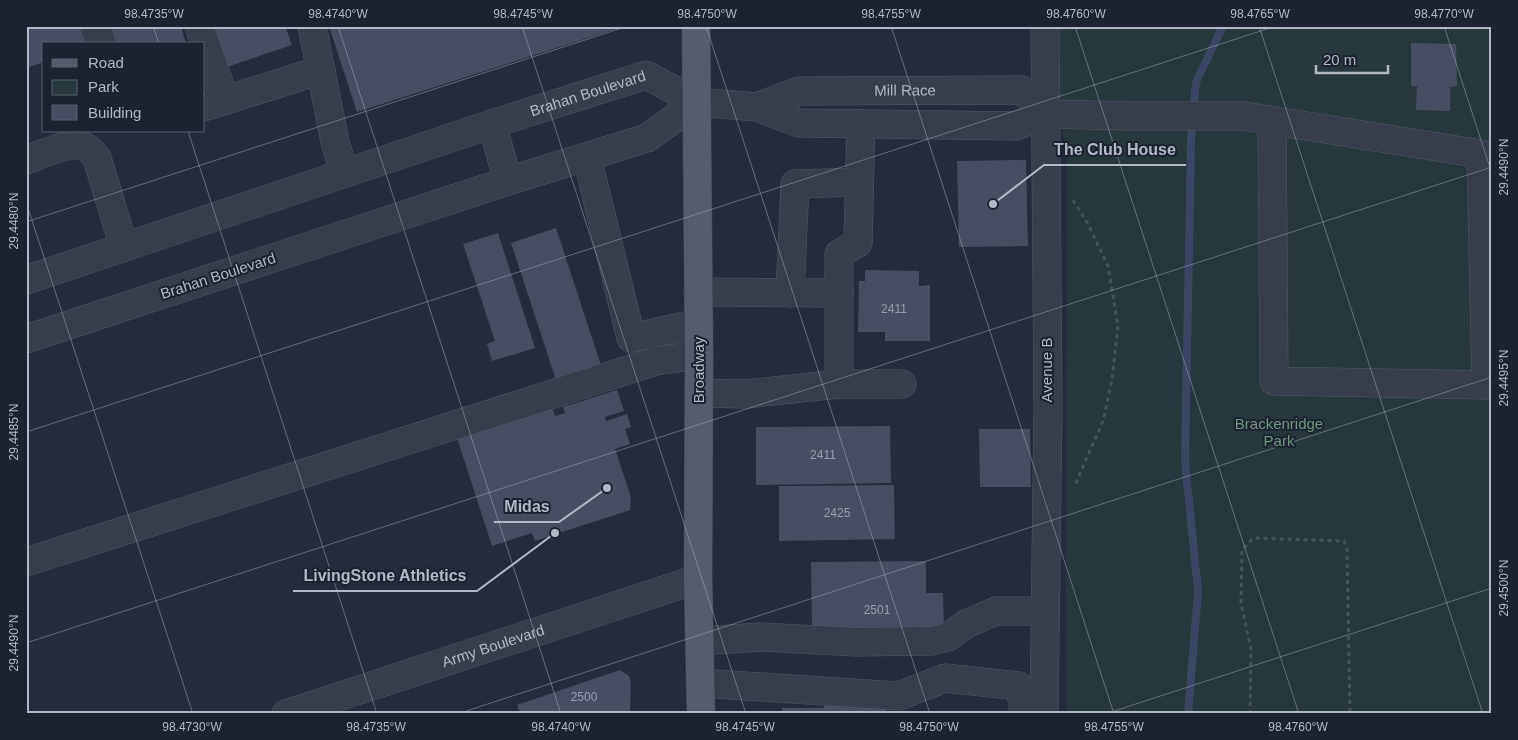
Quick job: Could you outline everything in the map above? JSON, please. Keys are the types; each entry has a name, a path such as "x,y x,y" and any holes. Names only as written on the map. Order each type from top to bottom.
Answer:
{"main road":[{"name":"Broadway","path":"696,26 699,323 698,579 701,714"}],"street":[{"path":"96,26 101,42"},
{"path":"199,26 202,42"},
{"path":"312,26 335,142 344,173"},
{"name":"Avenue B","path":"1034,711 1045,611 1048,408 1045,26"},
{"path":"205,55 215,104 321,70"},
{"name":"Brahan Boulevard","path":"26,280 492,124 646,75 697,102 647,138 508,181 26,338"},
{"name":"Mill Race","path":"757,107 799,91 1022,90 1046,114"},
{"name":"Mill Race","path":"697,102 757,107 799,124 1016,126 1046,114 1244,116 1481,154 1486,385 1274,381 1272,121"},
{"path":"492,124 508,181"},
{"path":"839,384 839,254 858,243 861,124"},
{"path":"26,160 72,144 84,146 90,150 96,158 124,247"},
{"path":"587,156 631,338 699,323"},
{"path":"790,293 795,184 859,182"},
{"path":"698,292 839,293"},
{"path":"26,562 656,361 699,355"},
{"path":"699,393 746,394 839,384 902,384"},
{"name":"Army Boulevard","path":"286,714 698,579"},
{"path":"700,641 760,637 856,642 932,641 948,637 966,624 996,611 1045,611"},
{"path":"700,684 905,705 945,678 1019,686 1034,711"}],"path":[{"path":"1070,195 1088,224 1108,266 1118,326 1112,380 1103,421 1073,489"},
{"path":"1250,714 1251,650 1241,603 1242,550 1253,538 1344,541 1347,549 1350,714"}],"green space":[{"name":"Brackenridge Park","path":"1044,26 1492,26 1492,714 1066,714 1067,152 1044,38"}],"building":[{"path":"26,26 80,26 85,42 42,42 42,63 26,68"},
{"path":"110,26 181,26 185,42 115,42"},
{"path":"214,26 285,26 292,45 227,67"},
{"path":"329,26 621,26 622,27 357,112"},
{"path":"1411,43 1456,44 1457,86 1450,87 1450,111 1416,110 1417,86 1411,86"},
{"path":"1026,160 1028,246 959,247 957,161"},
{"path":"556,228 601,365 556,380 511,243"},
{"path":"498,233 535,348 492,361 487,344 495,341 463,244"},
{"path":"865,270 919,271 919,286 930,285 930,341 885,341 885,332 858,332 859,281 865,281"},
{"path":"617,390 624,411 605,417 606,421 627,414 631,427 625,429 630,444 615,449 631,497 630,510 535,541 532,533 492,546 457,438 550,401 555,416 565,413 563,407"},
{"path":"890,426 891,483 756,485 756,427"},
{"path":"979,429 1030,429 1031,487 980,487"},
{"path":"894,485 895,539 779,541 779,486"},
{"path":"926,561 926,593 943,593 944,627 812,629 811,562"},
{"path":"620,670 629,676 631,683 630,714 520,714 517,705"},
{"path":"886,701 886,714 782,714 782,708 824,708 824,702"}],"waterway":[{"path":"1188,714 1198,591 1185,461 1191,140 1196,82 1223,26"}],"place":[{"name":"The Club House","path":"993,204"},
{"name":"Midas","path":"607,488"},
{"name":"LivingStone Athletics","path":"555,533"}]}
